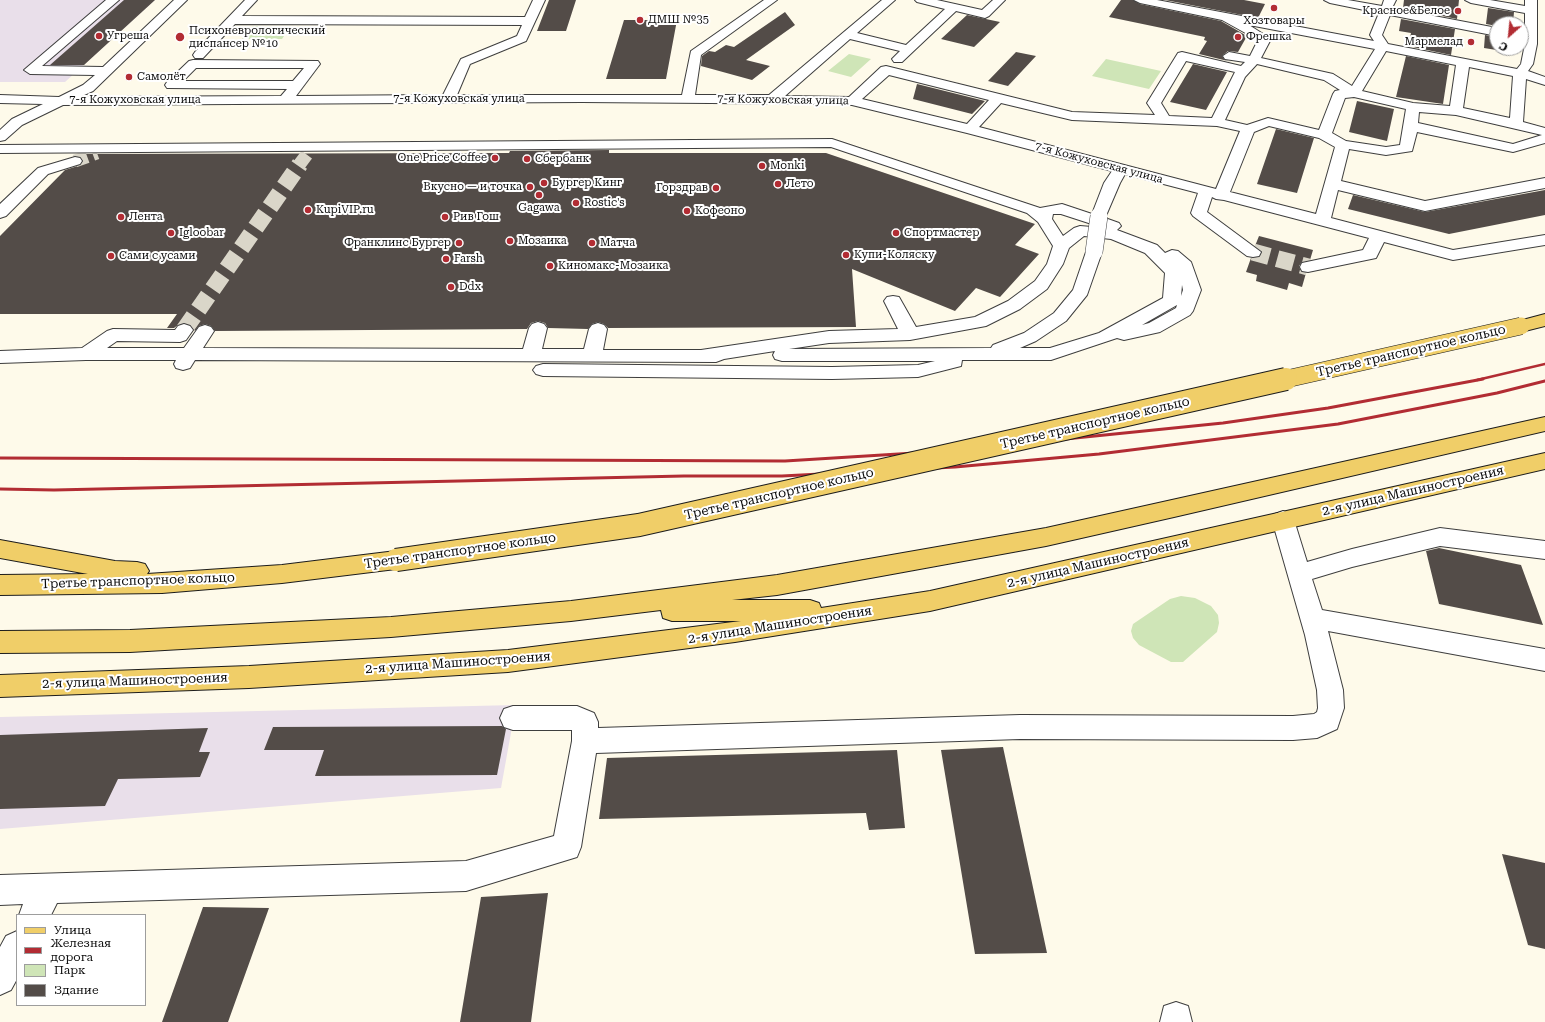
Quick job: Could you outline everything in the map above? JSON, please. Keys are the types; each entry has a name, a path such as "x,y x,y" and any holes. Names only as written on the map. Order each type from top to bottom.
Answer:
{"main road":[{"name":"Третье транспортное кольцо","path":"0,585 162,582 282,574 396,560 639,525 1545,320"},
{"path":"0,642 130,641 391,627 571,611 777,585 1038,538 1174,509 1545,424"},
{"name":"2-я улица Машиностроения","path":"0,686 249,677 508,661 735,632 930,601 1545,461"},
{"path":"0,549 115,570 188,575 282,574"},
{"path":"571,611 883,609"}],"street":[{"path":"105,71 30,70 113,0"},
{"path":"0,137 17,122 88,88 181,0"},
{"path":"199,55 251,0"},
{"path":"448,99 465,62 522,38 539,0"},
{"path":"688,98 691,49 771,0"},
{"path":"773,99 889,0"},
{"path":"921,0 985,14 999,0"},
{"path":"1140,0 1226,17 1380,41 1523,69 1545,81"},
{"path":"1335,0 1388,5 1489,30"},
{"path":"1472,0 1531,8 1545,16"},
{"path":"1354,93 1380,41 1388,5"},
{"path":"852,101 954,7"},
{"path":"1529,20 1531,8"},
{"path":"1217,122 1243,70 1254,60 1265,39 1226,17"},
{"path":"232,20 530,21"},
{"path":"861,24 876,28"},
{"path":"906,34 921,38"},
{"path":"848,35 908,49"},
{"path":"1529,38 1545,41"},
{"path":"1380,41 1463,62 1523,69 1545,68"},
{"path":"1165,120 1154,103 1182,56 1243,70"},
{"path":"1228,56 1254,60 1328,77 1354,93"},
{"path":"1516,124 1524,56"},
{"path":"1456,111 1463,62"},
{"path":"285,100 314,64 193,64 172,85 297,85"},
{"path":"886,70 1072,116 1217,122 1248,129 1268,122 1324,135 1343,145 1353,145 1386,151 1407,148 1413,107"},
{"path":"1324,135 1340,94 1354,93 1413,107 1456,111 1545,132"},
{"name":"7-я Кожуховская улица","path":"0,99 285,100 688,98 852,101 970,129 1221,196 1453,255 1545,240"},
{"path":"970,129 998,98"},
{"path":"1411,126 1513,148 1545,138"},
{"path":"1221,196 1248,129"},
{"path":"0,149 104,151 310,150 832,144 1033,210 1044,219 1061,246"},
{"path":"1322,222 1343,145"},
{"path":"0,161 75,160 43,171 0,213"},
{"path":"0,369 184,361 382,362 824,373 918,371 988,353 1030,337 1060,317 1081,290 1094,252 1099,216 1112,183 1121,169"},
{"path":"1332,184 1425,206 1545,183"},
{"path":"1206,191 1199,213 1253,252"},
{"path":"382,362 531,355 701,356 988,353 1051,354 1105,337 1154,328 1184,311 1192,290 1185,266 1162,247 1136,233 1062,209 1046,210 1044,219"},
{"path":"701,356 829,337 910,334 980,322 1014,305 1041,285 1055,264 1061,246 1080,231 1114,234 1151,249 1174,272 1172,301 1105,337"},
{"path":"1308,267 1370,254 1378,236"},
{"path":"893,301 910,334"},
{"path":"531,355 538,328"},
{"path":"592,355 598,328"},
{"path":"86,354 113,335 180,336 184,330"},
{"path":"184,361 205,330"},
{"path":"0,357 86,354 184,361"},
{"path":"585,741 1020,727 1293,728 1316,726 1328,720 1331,708 1330,690 1283,520"},
{"path":"1299,574 1352,558 1440,537 1545,550"},
{"path":"1311,618 1545,660"},
{"path":"0,890 41,903 466,876 566,847 585,741 585,722 577,718 513,718"},
{"path":"0,979 16,949"}],"shaded area":[{"path":"0,0 155,0 65,82 0,82"},
{"path":"516,705 501,788 0,829 0,717"}],"green space":[{"path":"253,26 262,26 286,33 282,39 242,39"},
{"path":"849,54 871,59 851,77 828,71"},
{"path":"1106,59 1161,71 1149,89 1092,76"},
{"path":"1181,596 1195,598 1211,606 1218,615 1219,623 1217,632 1183,662 1171,662 1139,645 1133,638 1131,631 1133,624 1170,599"}],"building":[{"name":"Угреша","path":"124,0 155,0 84,65 50,65"},
{"path":"549,0 576,0 566,31 537,31"},
{"path":"1121,0 1133,0 1140,4 1221,21 1247,36 1238,52 1228,51 1222,56 1225,60 1232,62 1199,54 1207,41 1204,40 1205,37 1109,17"},
{"path":"1165,0 1244,0 1265,4 1258,18"},
{"path":"1404,0 1459,0 1457,19 1403,8"},
{"path":"1488,8 1514,12 1514,16 1489,16 1489,25 1486,24"},
{"path":"785,12 795,25 746,60 770,66 752,80 701,66 702,56 709,51 715,52 726,45 734,47"},
{"path":"967,15 1000,22 974,47 941,39"},
{"path":"1401,19 1455,29 1451,55 1408,46 1411,33 1399,31"},
{"path":"624,20 677,20 666,79 606,79"},
{"path":"1485,35 1489,36 1489,49 1484,48"},
{"path":"1016,52 1036,56 1008,86 988,81"},
{"path":"1406,56 1449,65 1443,104 1396,97"},
{"path":"1193,64 1227,72 1206,110 1170,102"},
{"path":"917,84 985,101 972,114 913,99"},
{"path":"1357,101 1394,109 1387,141 1349,132"},
{"path":"1276,129 1314,138 1297,193 1257,184"},
{"name":"Мозаика","path":"609,150 609,153 826,153 1035,224 1015,245 1039,254 1000,297 976,288 955,311 852,269 856,327 608,328 604,324 598,322 592,324 588,329 548,328 545,323 538,321 531,323 527,329 215,331 211,326 205,324 199,326 195,331 191,325 184,323 174,328 167,328 177,314 0,314 0,236 65,170 81,165 83,160 79,156 81,154 509,153 510,151"},
{"path":"1545,190 1545,215 1449,234 1348,209 1353,195 1425,212"},
{"path":"1259,236 1313,250 1310,260 1302,262 1299,266 1301,272 1306,273 1302,287 1289,283 1287,290 1256,281 1257,275 1246,272 1251,258 1259,257 1262,253 1255,246"},
{"path":"1439,548 1521,565 1543,625 1439,604 1426,551"},
{"path":"502,726 506,729 497,775 315,776 324,750 264,750 273,727"},
{"path":"208,728 199,752 210,752 200,777 118,779 105,806 0,809 0,735"},
{"path":"1003,747 1047,953 975,954 941,750"},
{"path":"897,750 905,828 869,830 866,813 599,819 607,758"},
{"path":"1502,854 1545,863 1545,949 1528,945"},
{"path":"548,893 531,1022 460,1022 481,897"},
{"path":"203,907 269,908 228,1022 162,1022"}],"tunnel":[{"path":"75,161 97,153"},
{"path":"299,165 308,153"},
{"path":"184,330 300,164"},
{"path":"1253,252 1308,267"}],"railway":[{"path":"1477,380 1545,364"},
{"path":"0,458 785,461 947,451 1223,423 1328,408 1483,379"},
{"path":"0,489 54,490 684,476 782,476 955,467 1099,454 1338,424 1497,393 1545,381"}],"place":[{"name":"Хозтовары","path":"1274,8"},
{"name":"Красное&Белое","path":"1458,11"},
{"name":"ДМШ №35","path":"640,20"},
{"name":"Угреша","path":"99,36"},
{"name":"Психоневрологический диспансер №10","path":"180,37"},
{"name":"Фрешка","path":"1238,37"},
{"name":"Мармелад","path":"1471,42"},
{"name":"Самолёт","path":"129,77"},
{"name":"One Price Coffee","path":"495,158"},
{"name":"Сбербанк","path":"527,159"},
{"name":"Monki","path":"762,166"},
{"name":"Бургер Кинг","path":"544,183"},
{"name":"Лето","path":"778,184"},
{"name":"Вкусно — и точка","path":"530,187"},
{"name":"Горздрав","path":"716,188"},
{"name":"Gagawa","path":"539,195"},
{"name":"Rostic's","path":"576,203"},
{"name":"KupiVIP.ru","path":"308,210"},
{"name":"Кофеоно","path":"687,211"},
{"name":"Лента","path":"121,217"},
{"name":"Рив Гош","path":"445,217"},
{"name":"Igloobar","path":"171,233"},
{"name":"Спортмастер","path":"896,233"},
{"name":"Мозаика","path":"510,241"},
{"name":"Франклинс Бургер","path":"459,243"},
{"name":"Матча","path":"592,243"},
{"name":"Купи-Коляску","path":"846,255"},
{"name":"Сами с усами","path":"111,256"},
{"name":"Farsh","path":"446,259"},
{"name":"Киномакс-Мозаика","path":"550,266"},
{"name":"Ddx","path":"451,287"}]}
